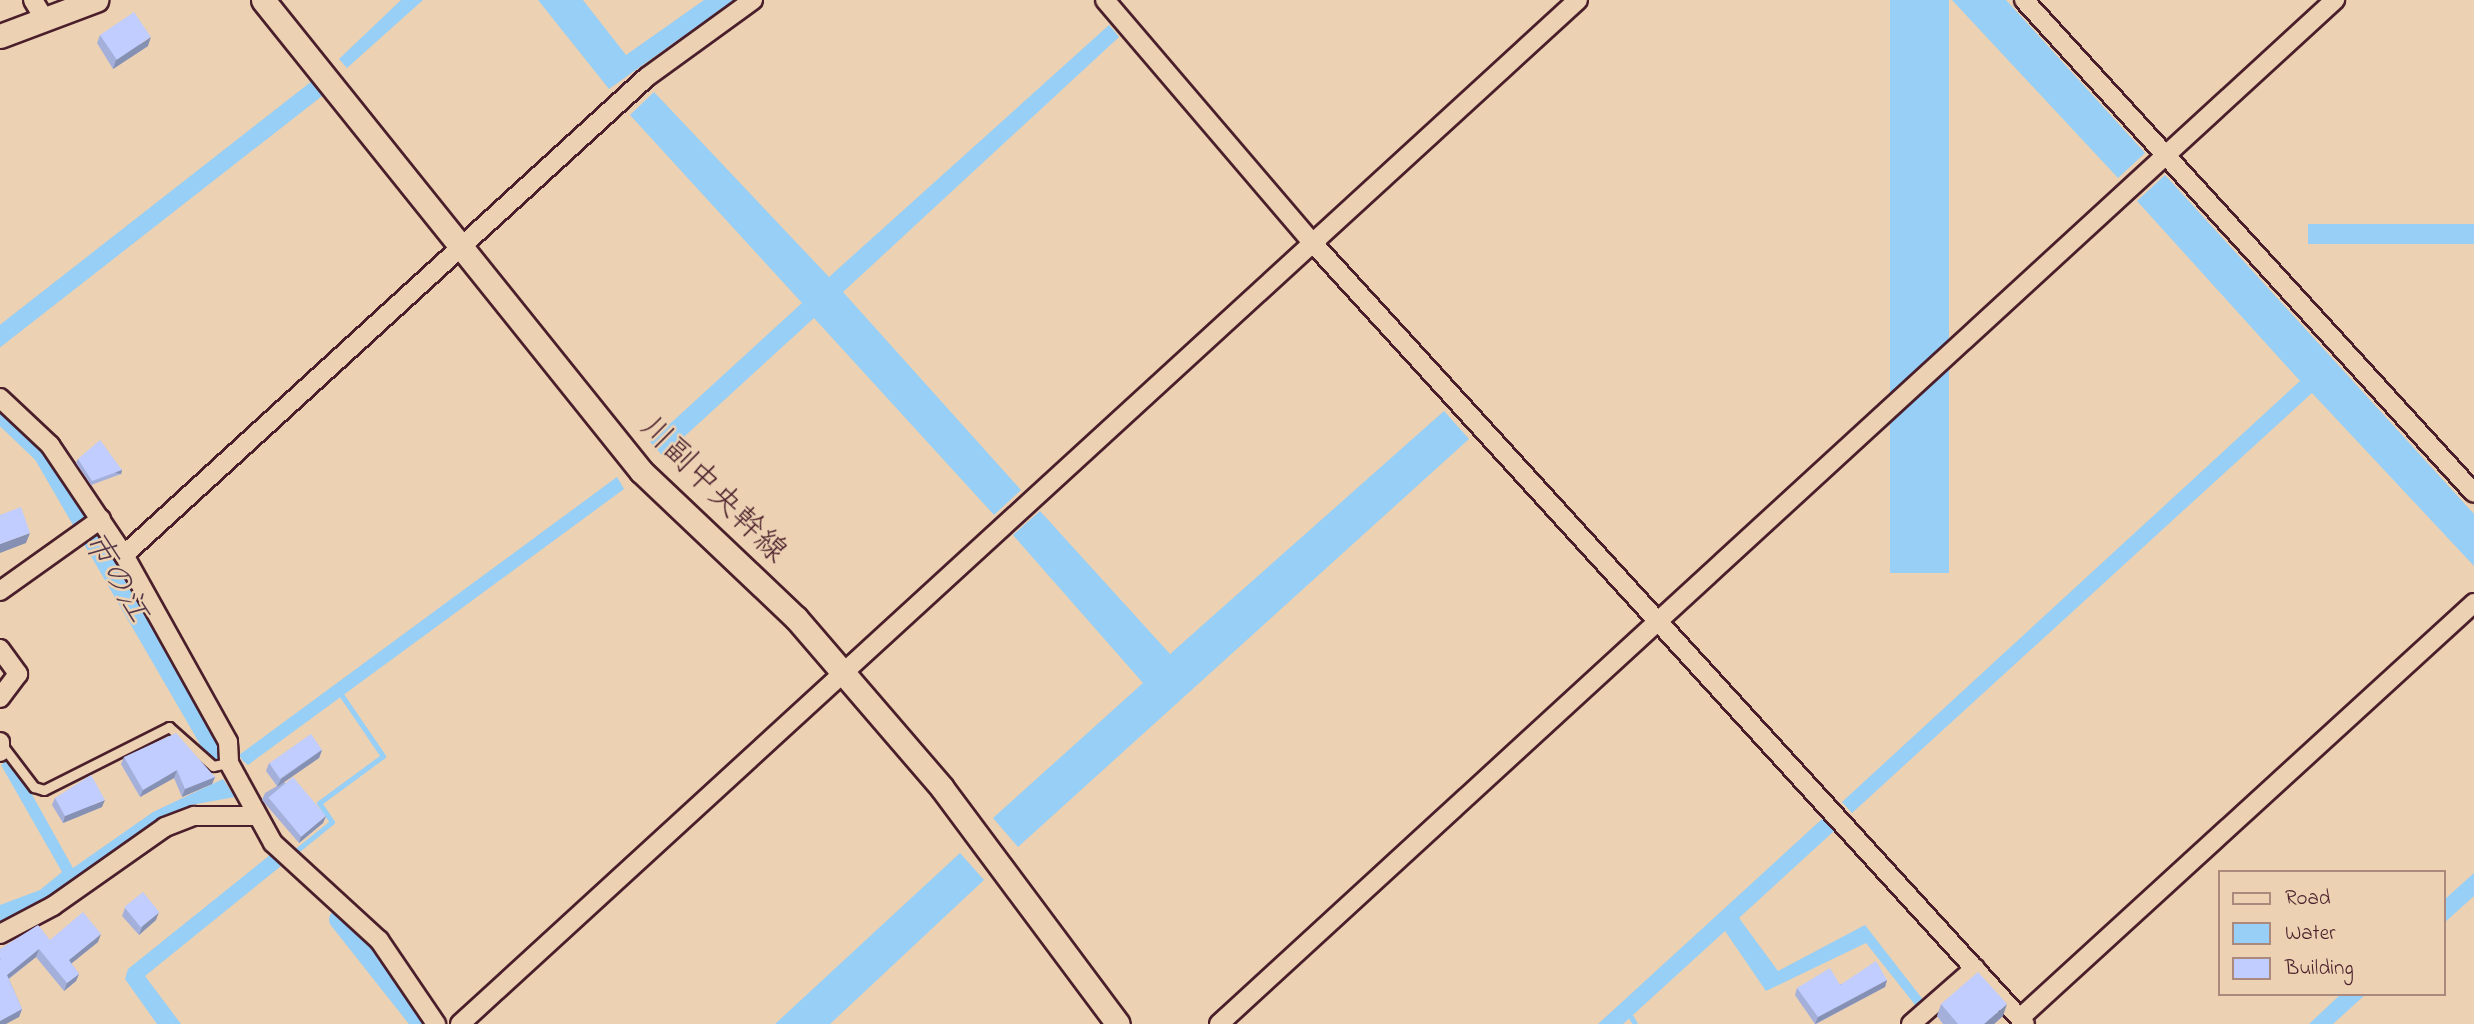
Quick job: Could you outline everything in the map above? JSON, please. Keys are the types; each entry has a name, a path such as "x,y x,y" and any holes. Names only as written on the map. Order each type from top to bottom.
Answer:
{"street":[{"path":"33,0 45,20"},
{"path":"0,36 96,0"},
{"name":"川副中央幹線","path":"263,0 459,249 641,471 844,672 942,788 1118,1024"},
{"path":"124,555 647,78 753,0"},
{"path":"1105,0 1312,242 2023,1021 2474,603"},
{"path":"460,1024 1578,0"},
{"path":"2024,0 2474,493"},
{"path":"1219,1024 2335,0"},
{"path":"0,398 50,445 124,555 228,742 229,763 255,816 313,884 379,940 436,1024"},
{"path":"0,591 101,519"},
{"path":"0,649 18,674 0,698"},
{"path":"0,934 53,906 165,827 194,816 255,816"},
{"path":"1911,1024 1975,968"}],"lane":[{"path":"2,747 34,787 44,790 169,727 213,766 229,763"}],"water":[{"path":"401,0 423,0 347,68 339,59"},
{"path":"538,0 583,0 626,55 704,0 734,0 609,89"},
{"path":"1890,0 1949,0 1949,573 1890,573"},
{"path":"1952,0 2006,0 2145,153 2118,178"},
{"path":"1109,25 1119,37 843,292 1021,490 994,515 814,318 663,456 650,442 802,303 630,115 654,92 829,277"},
{"path":"312,81 323,95 0,348 0,325"},
{"path":"2165,175 2474,514 2474,566 2312,393 1852,813 1842,802 2300,381 2137,201"},
{"path":"2308,224 2474,224 2474,244 2308,244"},
{"path":"1444,411 1469,439 1018,847 993,818 1143,683 1013,535 1040,511 1170,654"},
{"path":"617,477 624,489 248,765 243,761 239,755"},
{"path":"6,761 25,782 73,868 153,812 223,779 235,797 191,805 151,826 46,899 0,922 0,905 40,890 62,872 1,765"},
{"path":"1822,819 1834,831 1739,918 1778,971 1865,925 1924,1001 1916,1006 1866,943 1766,991 1725,931 1623,1024 1598,1024"},
{"path":"960,853 984,880 830,1024 775,1024"},
{"path":"270,855 281,866 145,976 181,1024 157,1024 125,979 128,969"},
{"path":"2474,873 2474,896 2446,921 2446,898"},
{"path":"2339,996 2364,996 2333,1024 2309,1024"}],"building":[{"path":"134,12 151,37 117,60 100,35"},
{"path":"100,440 122,470 92,481 78,459"},
{"path":"21,507 30,533 0,544 0,515"},
{"path":"176,733 215,777 185,789 177,770 143,790 124,757"},
{"path":"311,734 322,750 280,779 269,763"},
{"path":"91,775 105,800 65,816 55,798"},
{"path":"293,777 326,816 301,837 268,798"},
{"path":"143,892 159,912 141,927 124,907"},
{"path":"83,912 101,934 69,960 79,974 67,983 39,949 7,975 22,1009 0,1021 0,949 38,925 50,940"},
{"path":"1876,961 1887,980 1818,1017 1797,988 1830,968 1840,985"},
{"path":"1978,972 2007,1004 1984,1024 1958,1024 1941,1004"}],"waterway":[{"name":"市の江","path":"0,413 42,453 216,753"},
{"path":"296,851 332,822 319,803 383,756 342,696"},
{"name":"市の江","path":"338,919 421,1024"},
{"path":"1631,1017 1635,1024"}]}
